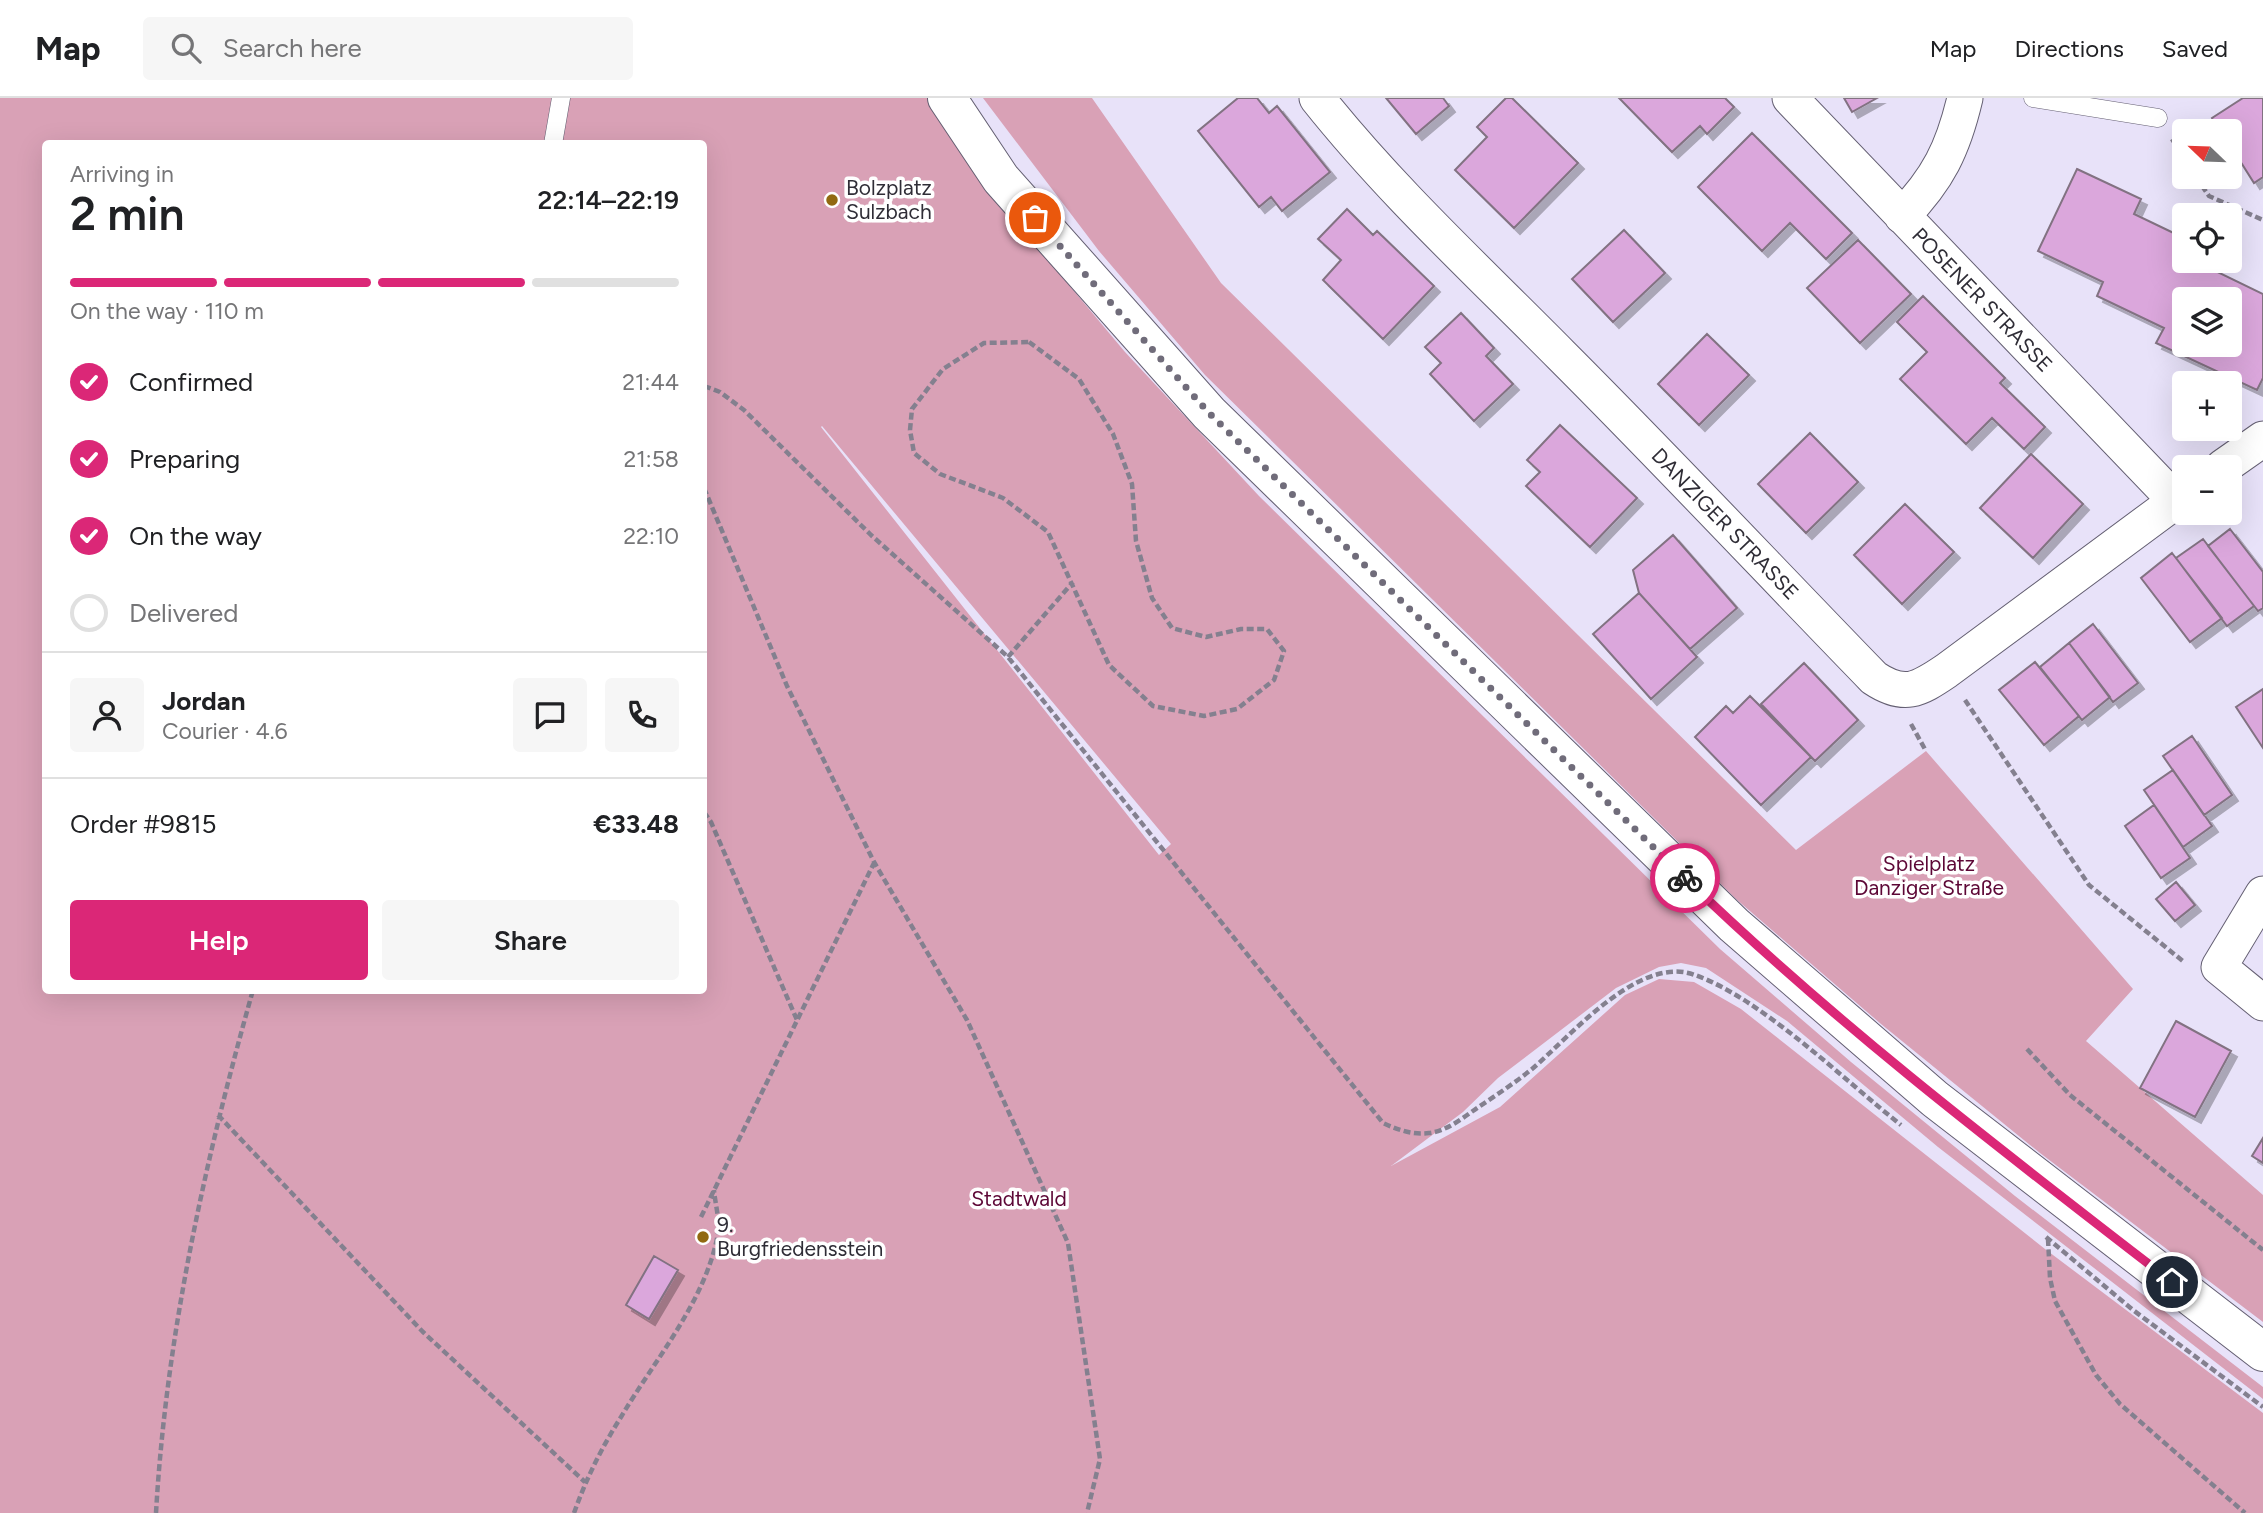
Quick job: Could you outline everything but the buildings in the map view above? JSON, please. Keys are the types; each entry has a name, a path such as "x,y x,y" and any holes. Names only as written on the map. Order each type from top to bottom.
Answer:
{"main road":[{"path":"947,98 1000,178 1209,413 1734,925 1935,1099 2263,1352"}],"street":[{"name":"DANZIGER STRASSE","path":"1317,98 1360,152 1413,208 1562,356 1874,678 1892,690 1907,690 1926,684 1946,671 2172,504"},
{"name":"POSENER STRASSE","path":"1790,98 1902,216 2172,490"},
{"path":"1902,216 1928,190 1947,157 1965,98"},
{"path":"2240,455 2263,439"},
{"path":"2263,894 2242,924 2219,967 2263,1003"}],"lane":[{"path":"554,140 561,98"},
{"path":"2033,98 2158,118"}],"path":[{"path":"2204,189 2208,196 2263,220"},
{"path":"1029,342 1079,379 1113,434 1132,484 1136,541 1152,598 1172,628 1206,637 1241,629 1267,629 1284,651 1273,680 1237,709 1204,716 1153,706 1109,665 1073,582 1048,532 1003,498 940,474 914,453 909,430 912,409 943,369 984,343 1029,342"},
{"path":"707,387 720,392 744,410 871,536 1008,657 1383,1123 1401,1132 1430,1133 1457,1122 1529,1071 1617,994 1644,979 1670,971 1695,974 1757,1010 1909,1131"},
{"path":"707,495 787,686 874,862 967,1020 1068,1243 1100,1459 1087,1513"},
{"path":"1008,657 1073,582"},
{"path":"1946,671 2089,885 2183,962 2219,967"},
{"path":"707,816 797,1020"},
{"path":"701,1217 874,862"},
{"path":"156,1513 160,1443 189,1265 218,1115 252,994"},
{"path":"2027,1049 2070,1095 2263,1250"},
{"path":"218,1115 423,1332 585,1482"},
{"path":"574,1513 585,1482 621,1416 666,1351 700,1286 718,1231 713,1190"},
{"path":"2037,1230 2133,1310 2263,1407"},
{"path":"2048,1238 2050,1279 2055,1301 2096,1375 2120,1404 2245,1513"}],"green space":[{"name":"Stadtwald","path":"0,98 554,98 549,140 42,140 42,994 707,994 707,140 561,140 569,98 929,98 997,199 1125,352 1259,496 1720,949 1851,1062 2015,1196 2263,1387 2263,1399 1938,1147 1787,1021 1706,968 1681,963 1659,967 1616,988 1498,1078 1463,1112 1391,1166 1500,1107 1625,995 1659,979 1694,982 1741,1009 2045,1249 2263,1413 2263,1513 0,1513","holes":["822,426 1171,844 1159,855 821,427"]},
{"name":"Spielplatz Danziger Straße","path":"983,98 1092,98 1221,283 1796,850 1926,751 2133,989 2086,1041 2263,1195 2263,1322 2040,1153 1881,1024 1736,899 1205,375 1099,251"}],"way so far":[{"path":"1035,218 1209,413 1685,878"}],"place":[{"name":"Bolzplatz Sulzbach","path":"832,200"},
{"name":"9. Burgfriedensstein","path":"703,1237"}],"route":[{"path":"1685,878 1734,925 1935,1099 2172,1282"}]}
